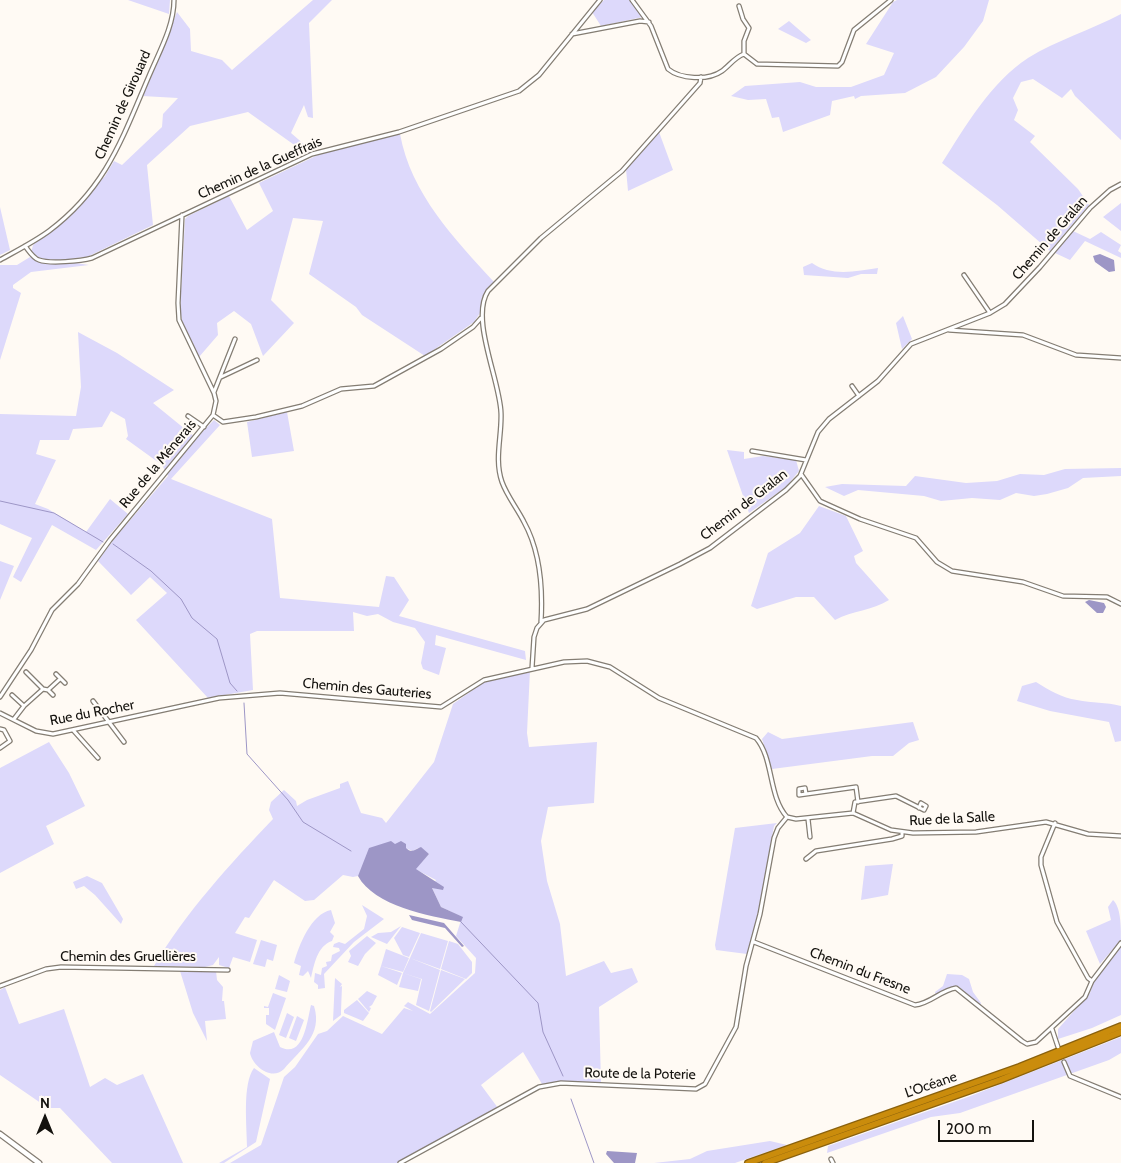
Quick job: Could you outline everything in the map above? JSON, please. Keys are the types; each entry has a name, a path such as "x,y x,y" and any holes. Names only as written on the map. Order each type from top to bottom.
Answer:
{"highway":[{"name":"L’Océane","path":"748,1163 1011,1070 1121,1026"},
{"name":"L’Océane","path":"766,1163 1019,1073 1121,1032"}],"main road":[{"path":"0,1134 39,1163"}],"street":[{"name":"Chemin de Girouard","path":"0,260 48,232 72,211 102,178 118,148 167,33 173,12 174,0"},
{"name":"Chemin de la Gueffrais","path":"25,246 34,257 42,261 87,259 312,154 399,132 507,96 524,88 539,75 600,0"},
{"path":"632,0 649,22 668,69 673,74 702,77 716,75 744,54"},
{"path":"744,54 757,64 838,66 842,62 854,30 890,0"},
{"path":"739,6 743,19 749,28 744,41 744,54"},
{"path":"572,34 640,20 649,22"},
{"path":"532,668 534,637 541,623 542,597 535,551 529,531 509,498 499,472 501,406 482,317 483,303 488,291 540,238 622,171 700,82 702,77"},
{"name":"Chemin de Gralan","path":"541,623 551,617 587,609 710,548 786,490 801,474 822,426 885,374 912,344 990,313 1012,298 1090,208 1110,190 1121,184"},
{"name":"Rue de la Ménerais","path":"0,697 31,650 52,610 78,584 110,540 212,415 216,401 214,393 179,320 182,215"},
{"path":"964,276 990,313"},
{"path":"212,415 223,422 241,420 302,406 340,389 374,386 441,349 473,327 482,317"},
{"path":"946,330 1016,334 1076,355 1121,358"},
{"path":"214,393 235,338"},
{"path":"221,378 257,360"},
{"path":"209,382 217,383"},
{"path":"852,386 859,396"},
{"path":"188,416 204,427"},
{"path":"752,451 806,460"},
{"path":"801,474 820,501 860,519 916,538 937,562 952,571 1023,582 1063,596 1107,597 1121,604"},
{"name":"Chemin des Gauteries","path":"163,711 219,698 280,693 441,707 484,680 575,660 604,664 659,698 750,734 760,743 764,750 781,808 787,817"},
{"path":"26,672 43,689 48,690 53,695"},
{"path":"56,674 65,683"},
{"path":"48,690 60,679"},
{"path":"14,719 24,706 43,689"},
{"path":"12,695 24,706"},
{"path":"93,701 110,722 113,730 124,742"},
{"name":"Rue du Rocher","path":"0,713 48,734 163,711"},
{"path":"0,729 4,730 10,741 0,748"},
{"path":"73,730 98,758"},
{"path":"806,794 856,787 858,802"},
{"path":"787,817 808,819 853,813 855,802 896,796 919,808"},
{"name":"Rue de la Salle","path":"853,813 902,833 976,832 1042,822 1055,823 1088,834 1121,836"},
{"name":"Route de la Poterie","path":"400,1163 539,1087 560,1083 701,1087 708,1080 734,1032 746,966 754,942 774,838 778,828 787,817"},
{"path":"808,819 810,837"},
{"path":"1055,823 1040,865 1056,922 1088,978 1092,981"},
{"path":"806,859 816,851 892,839 902,836 902,833"},
{"name":"Chemin du Fresne","path":"754,942 916,1004 922,1004 950,989 961,990 981,1010 1027,1044 1036,1042 1052,1029"},
{"path":"1058,1047 1052,1029 1086,997 1092,981 1121,943"},
{"name":"Chemin des Gruellières","path":"0,986 46,969 61,967 228,970"},
{"path":"1064,1062 1070,1076 1121,1097"}],"shaded area":[{"path":"128,0 170,0 169,14"},
{"path":"313,0 332,0 309,23 313,118 308,117 304,105 291,133 313,152 307,154 248,112 190,126 147,165 153,225 87,257 76,258 76,263 89,265 31,272 13,285 13,288 21,293 0,360 0,265 17,265 30,257 33,245 70,215 105,176 114,161 122,165 162,127 163,114 178,98 142,96 177,12 190,29 191,51 222,60 232,70"},
{"path":"604,0 630,0 643,17 601,26 592,12"},
{"path":"897,0 989,0 983,21 964,47 936,77 905,93 861,96 855,99 854,96 832,101 830,115 783,132 779,117 772,118 766,99 748,100 731,96 745,86 800,82 816,87 851,87 884,75 894,53 866,44 893,2"},
{"path":"1121,14 1121,140 1075,96 1071,89 1062,98 1033,79 1021,82 1013,98 1018,110 1014,120 1035,136 1030,142 1078,189 1089,205 1050,251 997,205 942,163 980,106 1002,79 1015,68 1028,58 1051,46"},
{"path":"789,21 811,40 806,43 778,29"},
{"path":"659,132 673,170 628,191 626,169"},
{"path":"400,134 406,156 424,196 450,232 494,282 482,297 480,313 474,322 425,356 362,315 356,307 309,274 323,221 293,218 271,300 294,323 263,356 251,324 234,311 217,323 218,335 199,357 182,321 180,309 185,219 229,196 247,230 273,211 259,183 320,154"},
{"path":"1121,203 1121,231 1103,217"},
{"path":"0,207 10,250 0,255"},
{"path":"1073,231 1090,239 1101,232 1121,245 1118,251 1121,253 1121,258 1085,241 1070,260 1055,253"},
{"path":"1100,254 1114,260 1115,271 1109,272 1095,262 1093,256"},
{"path":"812,263 836,272 878,268 877,274 861,274 848,278 804,275 803,267"},
{"path":"903,316 912,339 902,349 896,323"},
{"path":"78,332 117,353 174,390 153,403 196,438 214,420 220,425 171,479 272,519 280,598 379,607 386,576 394,577 409,600 399,616 525,651 526,660 436,635 435,645 446,648 439,675 423,669 421,663 425,642 415,628 393,622 378,614 367,616 353,612 354,631 257,631 250,634 253,690 208,698 136,620 167,593 150,577 131,595 98,561 113,540 168,476 162,465 126,439 128,436 125,419 111,411 102,427 73,429 69,440 40,440 36,454 56,460 35,504 48,509 86,532 110,499 128,514 96,550 52,525 21,582 13,577 32,538 0,524 0,414 76,416 81,387"},
{"path":"287,412 294,451 252,457 247,422"},
{"path":"727,450 744,452 744,459 763,456 796,460 799,471 786,487 749,513"},
{"path":"1121,468 1121,476 1083,478 1068,488 1047,494 1034,496 1016,493 1000,500 972,498 941,501 924,496 858,490 844,496 825,487 842,484 906,486 915,476 966,483 997,481 1020,474 1044,475 1065,469"},
{"path":"819,506 846,516 863,551 854,556 856,563 889,600 883,604 835,620 814,597 796,597 757,609 751,606 768,553 800,533"},
{"path":"0,561 14,566 0,600"},
{"path":"1089,600 1104,603 1106,607 1103,613 1097,613 1085,602"},
{"path":"530,670 527,733 529,747 597,742 594,803 548,807 541,841 547,881 560,924 566,976 604,961 611,973 632,968 638,982 599,1007 601,1083 560,1081 542,1084 523,1052 481,1085 498,1108 397,1163 230,1163 261,1145 284,1077 295,1067 318,1034 327,1031 343,1016 382,1034 404,1008 413,1011 404,1006 408,1002 430,1014 475,973 476,958 456,936 462,917 441,907 432,888 436,880 415,869 429,854 418,848 413,851 405,848 363,867 358,876 343,875 314,900 305,901 274,880 249,918 245,917 235,933 257,940 250,962 233,957 229,968 219,965 219,957 213,965 205,967 154,966 194,908 273,819 269,810 271,802 284,790 296,801 297,806 307,800 340,788 340,784 348,781 361,813 382,818 386,823 434,762 453,704 484,682"},
{"path":"1036,682 1066,697 1121,706 1121,741 1115,742 1109,722 1050,711 1017,701 1022,686"},
{"path":"913,722 919,740 909,743 893,756 872,756 772,769 762,739 768,732 782,739"},
{"path":"49,742 69,773 85,806 46,826 54,844 0,873 0,768"},
{"path":"777,823 774,826 754,936 747,954 716,950 715,945 735,828"},
{"path":"391,841 395,844 401,841 406,844 406,848 410,851 421,847 429,854 416,869 444,887 443,890 432,888 441,907 463,917 461,922 404,908 376,895 366,886 358,876 369,848"},
{"path":"893,864 888,895 861,900 865,866"},
{"path":"87,876 102,883 123,919 121,924 95,895 84,886 76,889 73,882"},
{"path":"1113,900 1119,912 1121,940 1100,964 1086,931 1111,920 1108,907"},
{"path":"362,905 384,919 354,942 324,974 325,988 318,989 318,985 314,982 315,973 321,975 322,968 327,966 326,962 331,961 332,955 340,951 339,948 333,947 334,944 339,942 345,944 364,929 367,916"},
{"path":"331,910 335,923 330,932 334,936 332,941 327,943 320,951 311,978 308,971 303,976 299,975 301,966 294,963 303,939 317,917"},
{"path":"409,915 444,923 464,946 462,947 445,928 412,920"},
{"path":"401,926 387,944 371,937 378,933 391,932"},
{"path":"402,927 420,933 409,957 403,955 394,938"},
{"path":"421,933 448,941 440,969 410,958"},
{"path":"367,936 376,943 365,954 358,966 348,962 351,956 349,951"},
{"path":"261,940 277,945 273,961 267,959 265,967 253,964"},
{"path":"449,941 458,944 472,962 472,973 466,979 441,969"},
{"path":"1121,947 1121,1015 1092,1028 1058,1039 1058,1029 1090,993 1095,978"},
{"path":"386,949 409,958 403,972 381,966"},
{"path":"410,958 440,970 429,1011 416,1005 422,979 403,973"},
{"path":"381,966 402,973 397,985 378,975"},
{"path":"441,970 465,979 431,1012 430,1011"},
{"path":"180,971 216,971 217,980 223,987 222,1001 224,1001 226,1019 205,1021 207,1041 193,1013"},
{"path":"403,973 421,979 418,991 399,987"},
{"path":"947,974 962,975 969,979 973,992 981,1003 980,1006 958,986 951,987 936,995 935,992 943,986"},
{"path":"279,975 290,981 287,992 275,989"},
{"path":"335,978 342,984 340,987 342,986 341,1015 333,1021"},
{"path":"5,987 19,1024 64,1009 90,1087 105,1078 117,1085 143,1074 183,1163 112,1163 60,1108 48,1108 0,1075 0,990"},
{"path":"367,991 377,996 369,1007 371,1008 369,1012 358,999"},
{"path":"273,993 286,998 275,1030 266,1024 266,1015 269,1015 269,1008 264,1008 264,1006 268,1007"},
{"path":"357,1000 369,1013 363,1021 344,1013 344,1010"},
{"path":"311,1005 314,1006 316,1025 309,1041 284,1069 274,1074 264,1071 255,1063 250,1053 253,1041 274,1032 280,1047 294,1048 303,1036"},
{"path":"287,1013 294,1017 286,1038 279,1035"},
{"path":"297,1016 304,1020 296,1041 289,1038"},
{"path":"1121,1037 1121,1053 1109,1060 960,1113 931,1117 827,1153 828,1146 968,1097"},
{"path":"254,1068 270,1079 256,1142 224,1163 219,1163 247,1147 247,1095 250,1075"},
{"path":"770,1141 787,1145 735,1163 654,1163 690,1159 707,1151"},
{"path":"607,1151 637,1153 635,1163 614,1163 606,1154"}],"waterway":[{"path":"0,501 54,513 103,542"},
{"path":"113,544 151,571 181,599 192,618 217,639 230,683 237,691"},
{"path":"244,703 247,754 288,800 303,822 351,851"},
{"path":"461,922 538,1003 543,1032 563,1076"},
{"path":"571,1099 594,1163"}]}
